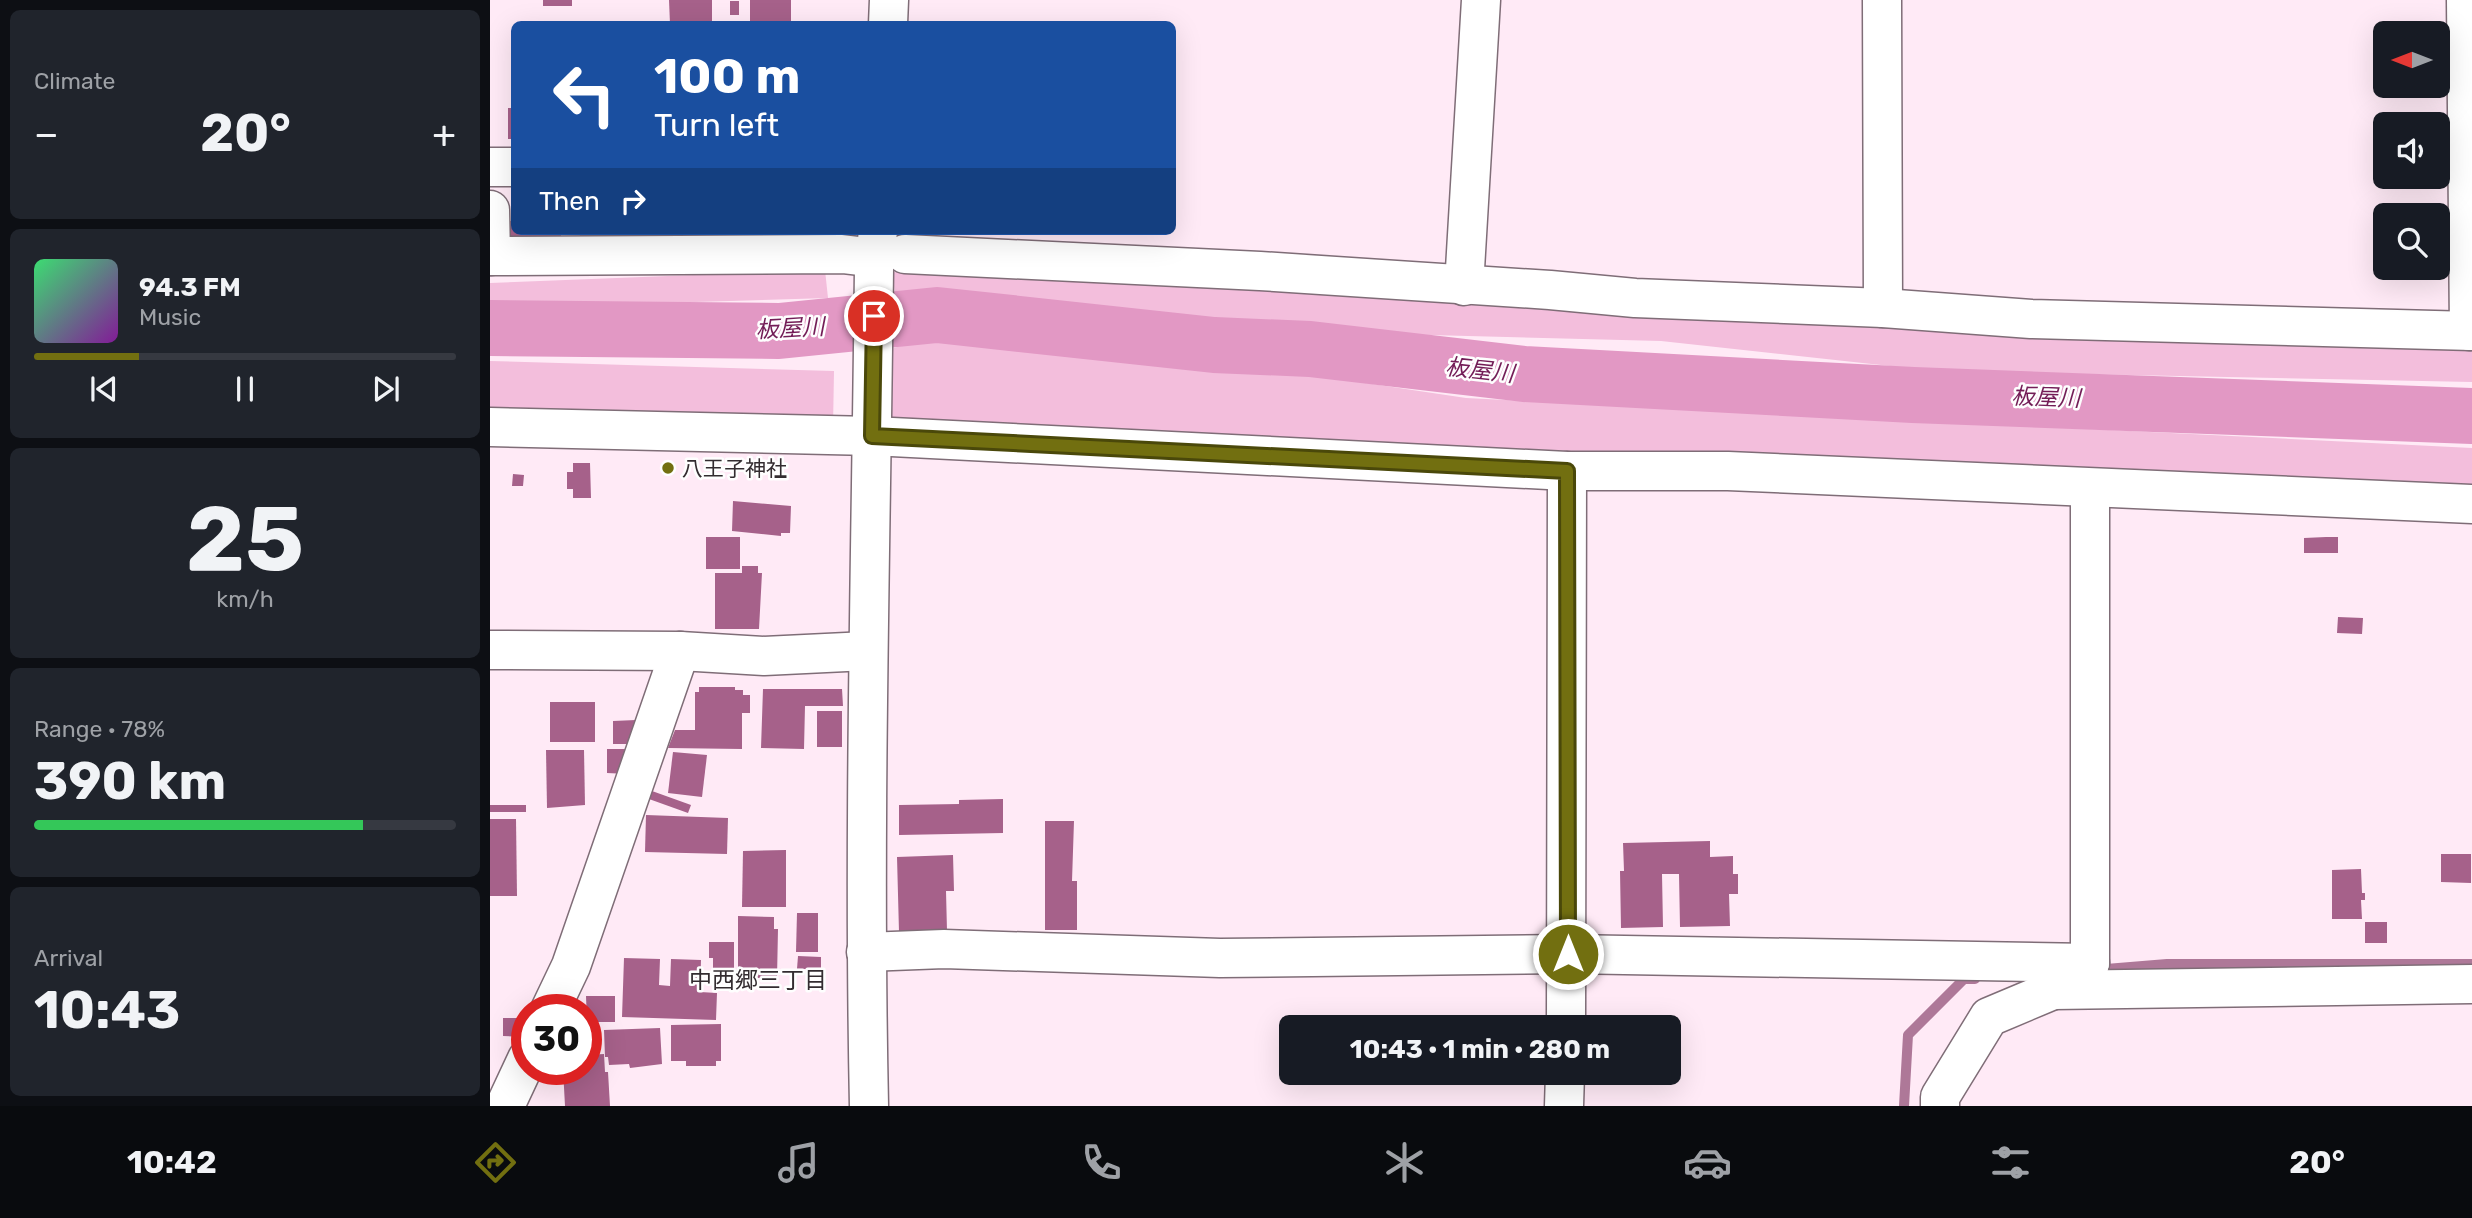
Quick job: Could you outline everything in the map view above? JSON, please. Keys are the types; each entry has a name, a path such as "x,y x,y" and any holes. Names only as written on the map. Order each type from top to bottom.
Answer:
{"street":[{"path":"888,21 889,0"},
{"path":"1464,286 1481,0"},
{"path":"1882,0 1883,308"},
{"path":"490,210 490,256 883,253 1261,271 1635,298 1883,308 2031,319 2471,331 2466,0"},
{"path":"490,167 511,167"},
{"path":"869,1106 866,951 867,651 872,436 883,253"},
{"path":"490,427 872,436 1567,471 1728,471 2472,505"},
{"path":"1566,1015 1567,471"},
{"path":"2090,488 2090,963"},
{"path":"490,650 680,651 764,656 867,651"},
{"path":"558,994 571,966 680,651"},
{"path":"866,951 944,949 1220,958 1568,954 2090,963"},
{"path":"1940,1106 1940,1097 1989,1017 2053,990 2090,963"},
{"path":"2053,990 2472,984"},
{"path":"505,1106 515,1085"},
{"path":"1564,1106 1565,1085"}],"shaded area":[{"path":"825,270 828,298 490,308 490,283"},
{"path":"892,272 1962,325 2472,342 2472,382 1936,371 1661,341 1352,333 896,300"},
{"path":"936,335 1232,363 1466,398 2472,448 2472,487 1999,466 1069,435 890,418 891,349"},
{"path":"490,361 834,371 833,427 490,424"}],"building":[{"path":"543,0 572,0 572,6 543,6"},
{"path":"669,0 712,0 712,21 670,21"},
{"path":"750,0 791,0 791,21 750,21"},
{"path":"730,1 739,1 739,15 730,15"},
{"path":"508,108 511,108 511,139 508,139"},
{"path":"508,221 511,221 511,235 561,235 561,236 508,237"},
{"path":"580,235 623,235 623,238 580,238"},
{"path":"652,235 689,235 689,238 652,238"},
{"path":"721,235 760,235 760,237"},
{"path":"573,463 590,463 591,498 573,498 573,489 567,489 567,472 573,472"},
{"path":"513,474 524,475 523,486 512,486"},
{"path":"733,501 791,506 790,533 781,533 781,536 732,531"},
{"path":"706,537 740,537 740,569 706,569"},
{"path":"2338,537 2338,553 2304,553 2304,538"},
{"path":"742,566 758,566 758,573 762,573 759,629 715,629 715,573 742,573"},
{"path":"2338,617 2363,618 2362,634 2337,633"},
{"path":"699,687 735,687 735,690 743,690 743,695 750,695 750,713 742,713 742,749 668,748 675,730 695,730 695,692 699,692"},
{"path":"763,689 842,689 843,706 805,706 804,749 761,748"},
{"path":"550,702 595,702 595,742 550,742"},
{"path":"817,711 842,711 842,747 817,747"},
{"path":"636,720 636,744 613,744 613,721"},
{"path":"607,749 628,749 627,774 607,773"},
{"path":"546,750 584,750 585,805 547,808"},
{"path":"673,752 707,755 702,797 668,793"},
{"path":"652,791 691,805 688,813 649,799"},
{"path":"1003,799 1003,833 899,835 899,805 959,804 959,800"},
{"path":"490,805 526,805 526,812 490,812"},
{"path":"646,815 728,818 727,854 645,852"},
{"path":"490,819 516,819 517,896 490,896"},
{"path":"1045,821 1074,821 1072,881 1077,881 1077,930 1045,930"},
{"path":"1710,841 1710,857 1733,856 1733,874 1738,874 1738,894 1729,894 1730,926 1680,927 1679,874 1662,874 1663,927 1621,928 1620,871 1624,871 1623,843"},
{"path":"786,850 786,907 742,907 743,851"},
{"path":"2441,854 2471,854 2471,883 2441,882"},
{"path":"953,855 954,891 946,891 947,931 899,932 897,857"},
{"path":"2361,869 2362,893 2365,893 2365,900 2361,900 2362,919 2332,919 2332,870"},
{"path":"797,913 818,913 818,952 796,952"},
{"path":"738,916 774,917 774,929 778,929 777,978 738,978"},
{"path":"2365,922 2387,922 2387,943 2365,943"},
{"path":"709,942 734,942 734,977 713,977 713,958 709,958"},
{"path":"798,956 821,957 821,969 797,969"},
{"path":"624,958 660,959 659,985 670,986 671,959 701,960 700,992 717,993 716,1020 622,1017"},
{"path":"602,996 615,996 615,1022 602,1022"},
{"path":"503,1018 511,1018 511,1036 503,1036"},
{"path":"721,1024 721,1061 716,1061 716,1066 686,1066 686,1061 671,1061 671,1025"},
{"path":"660,1028 662,1064 630,1068 629,1064 609,1065 608,1057 605,1057 604,1030"},
{"path":"602,1054 605,1072 608,1072 610,1106 565,1106 564,1085 602,1085"}],"waterway":[{"name":"板屋川","path":"490,328 779,331 937,315 1214,345 1310,349 1524,374 1913,395 2472,416"},
{"path":"2094,970 2167,964 2472,964"},
{"path":"1904,1106 1908,1035 1964,979 1975,979"}],"place":[{"name":"八王子神社","path":"668,468"}],"district":[{"name":"中西郷三丁目","path":"758,980"}],"route":[{"path":"874,316 872,436 1567,471 1568,954"}]}
